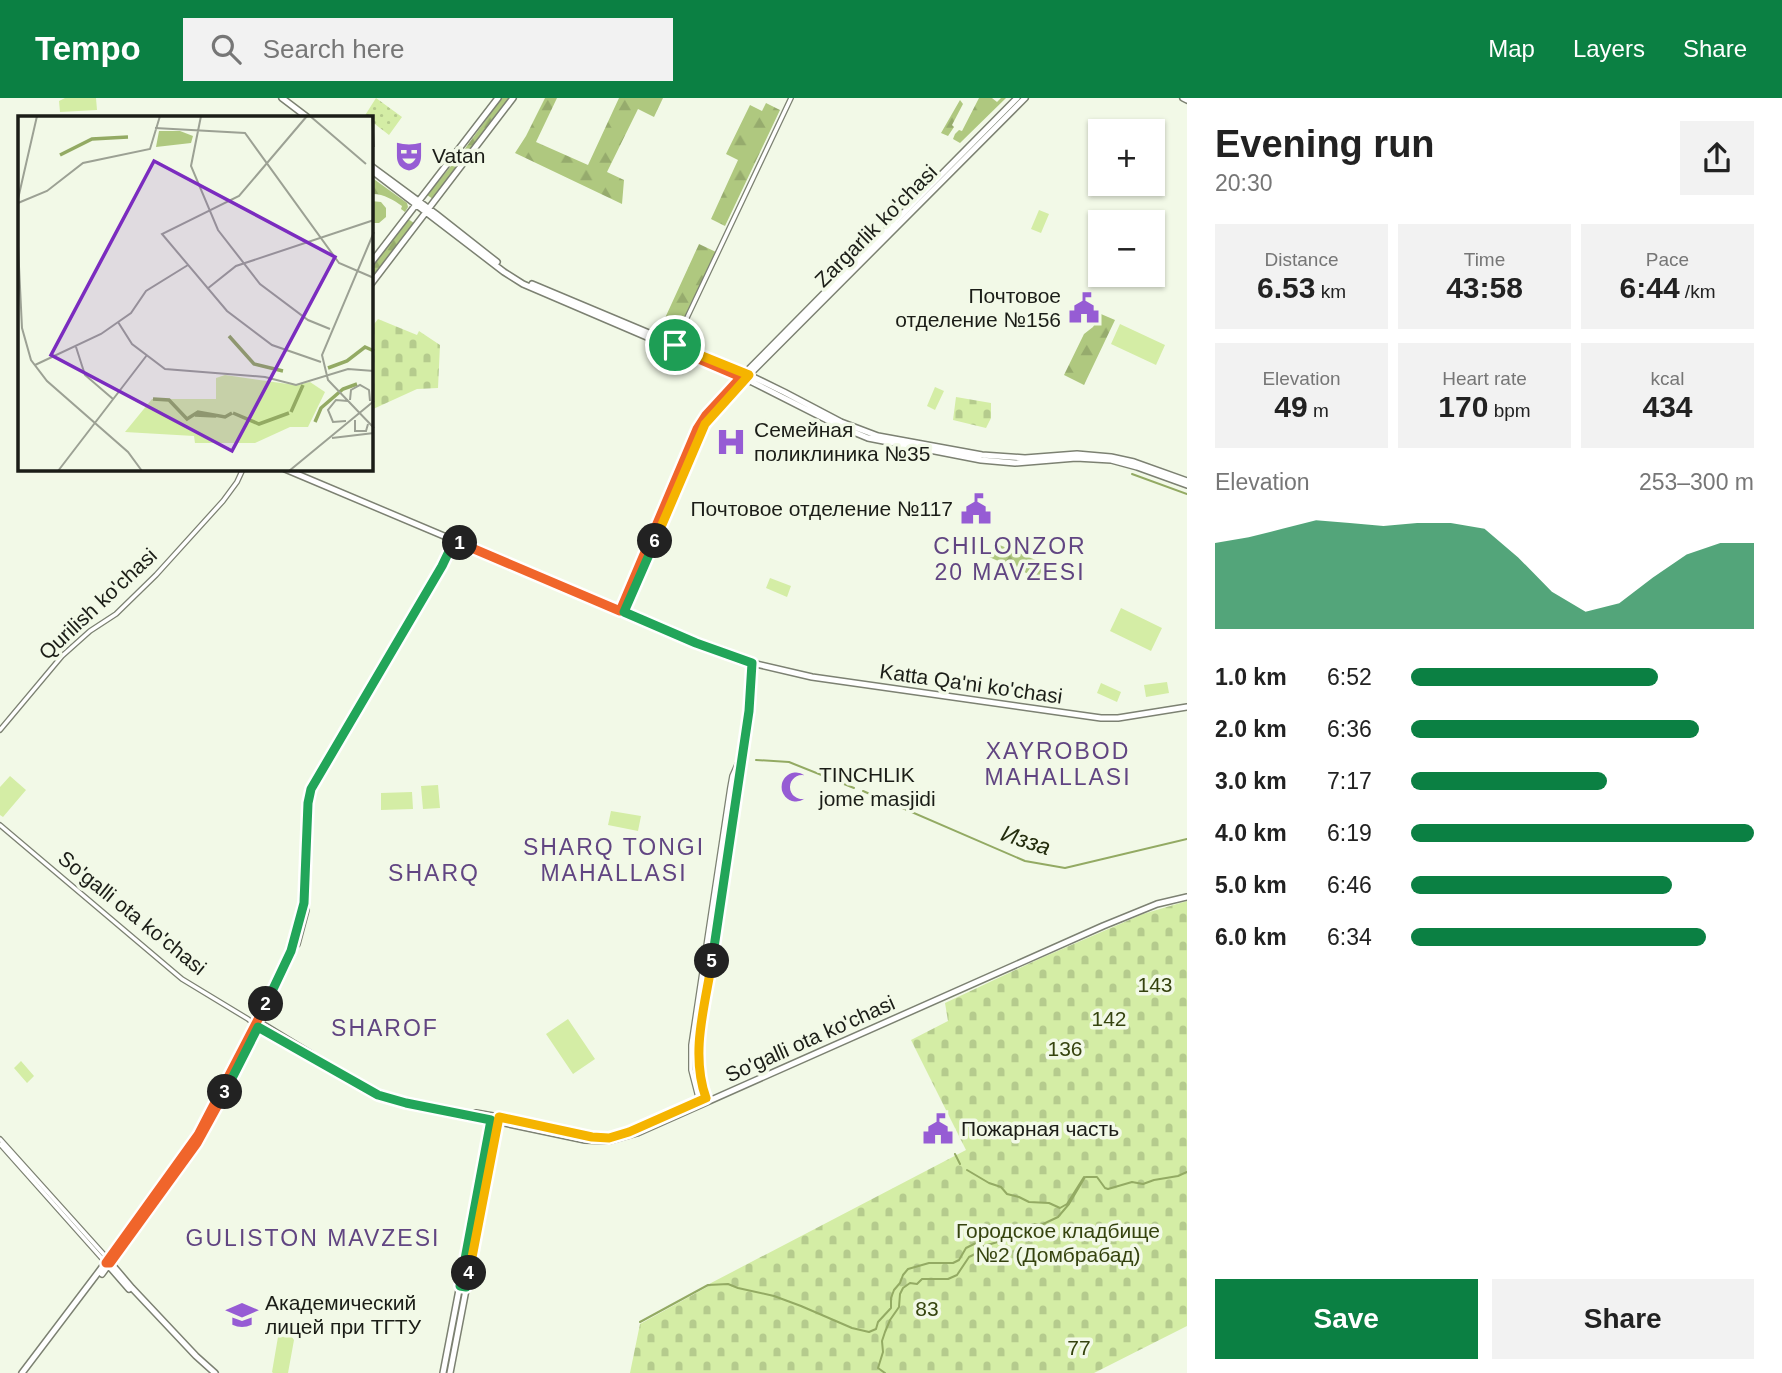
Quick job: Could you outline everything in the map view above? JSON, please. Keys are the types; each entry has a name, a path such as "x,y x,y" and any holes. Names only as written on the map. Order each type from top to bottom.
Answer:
{"main road":[{"path":"276,98 301,116"},
{"path":"282,98 306,116"},
{"path":"373,260 498,98"},
{"path":"373,281 513,98"},
{"name":"Zargarlik ko'chasi","path":"622,611 710,417 745,376 1017,98"},
{"name":"Zargarlik ko'chasi","path":"745,376 1025,98"},
{"path":"373,169 523,284 784,392 841,422 878,436 982,455 1025,458 1077,454 1111,457 1134,462 1187,483"},
{"path":"745,376 853,433 878,440 981,460 1015,463 1071,458 1101,459 1133,465 1187,483"},
{"name":"Katta Qa'ni ko'chasi","path":"290,471 681,636 752,663 812,677 1088,717 1118,718 1187,707"},
{"path":"257,1024 288,959 304,903 309,793 454,541"},
{"path":"24,1373 108,1263 194,1141 290,961 303,925 307,904 311,804 318,778"},
{"name":"So'galli ota ko'chasi","path":"257,1024 380,1093 585,1140 609,1141 626,1137 699,1103 706,1097 1103,926 1187,895"},
{"path":"450,1373 463,1286 495,1118"},
{"path":"108,1263 212,1373"},
{"path":"443,1373 463,1286"}],"street":[{"path":"674,346 791,98"},
{"name":"Qurilish ko'chasi","path":"0,730 62,656 90,631 116,614 156,575 223,501 242,471"},
{"path":"706,1097 699,1069 699,1045 749,711 752,663"},
{"path":"699,1103 690,1067 690,1053 732,776 742,755"},
{"path":"728,799 732,797 736,800"},
{"name":"So'galli ota ko'chasi","path":"0,825 169,968 257,1024"},
{"path":"710,913 719,914"},
{"path":"696,1094 706,1097"},
{"path":"0,1141 108,1263"}],"green space":[{"path":"65,98 96,98 97,110 60,112 59,101"},
{"path":"376,98 402,117 389,135 373,123 373,116 365,116"},
{"path":"502,98 510,98 433,199 427,195 461,154"},
{"path":"545,98 557,98 536,142 588,165 619,98 663,98 654,117 638,109 607,172 624,180 622,204 515,153"},
{"path":"979,98 992,98 997,102 1006,98 960,143 953,139 955,134 959,130 962,131"},
{"path":"960,100 963,104 952,125 954,127 948,136 941,133"},
{"path":"766,103 780,110 725,226 711,219 738,160 726,154 750,105 762,111"},
{"path":"373,178 407,203 408,207 405,212 401,209 402,206 392,199 373,194"},
{"path":"373,201 381,202 386,208 386,217 379,223 373,223"},
{"path":"1039,210 1049,214 1041,233 1031,229"},
{"path":"408,219 414,223 373,276 373,265"},
{"path":"699,244 716,252 676,336 660,329"},
{"path":"1101,314 1115,320 1084,385 1064,375 1084,334 1093,327"},
{"path":"378,319 417,335 419,331 440,345 438,388 417,389 373,409 373,325"},
{"path":"1120,324 1165,345 1156,365 1111,344"},
{"path":"935,387 944,391 935,410 927,406"},
{"path":"956,397 991,403 991,418 986,428 953,420"},
{"path":"995,543 1045,564 1038,578 989,557"},
{"path":"770,578 791,586 787,597 766,588"},
{"path":"1121,608 1162,628 1151,651 1110,631"},
{"path":"1167,682 1169,693 1146,697 1144,685"},
{"path":"1101,683 1121,692 1117,702 1097,693"},
{"path":"10,776 26,790 3,817 0,815 0,787"},
{"path":"438,785 440,808 423,809 421,786"},
{"path":"412,792 413,809 381,810 381,793"},
{"path":"731,801 733,802 715,912 713,911"},
{"path":"611,811 641,816 638,831 608,825"},
{"name":"Городское кладбище №2 (Домбрабад)","path":"1187,901 1187,1326 1094,1373 630,1373 640,1324 711,1283 966,1150 911,1040 948,1021 945,1003 1143,914"},
{"path":"714,917 716,918 696,1050 696,1069 701,1092 698,1093 693,1070 693,1046"},
{"path":"568,1019 595,1059 573,1074 546,1034"},
{"path":"21,1061 34,1076 27,1083 14,1068"},
{"path":"287,1335 294,1340 288,1373 273,1373 278,1337"}],"waterway":[{"path":"1132,474 1187,494"},
{"name":"Изза","path":"756,760 789,762 854,788"},
{"name":"Изза","path":"863,791 1025,861 1065,868 1187,839"},
{"path":"955,1154 960,1164"},
{"path":"967,1170 1001,1187 1007,1194 1029,1202 1049,1203 1060,1208 1067,1204 1084,1177"},
{"path":"1086,1177 1097,1177 1108,1189 1132,1182 1143,1184 1187,1172"},
{"path":"640,1322 708,1285 728,1284 774,1296 852,1328 869,1332 876,1329 878,1322 891,1308 894,1290 908,1269 929,1263 953,1263 959,1260 966,1248 998,1232 1015,1232 1058,1217 1085,1177"},
{"path":"885,1373 878,1368 883,1352 882,1341 890,1320 899,1307 903,1288 910,1283 917,1284 922,1279 948,1279 957,1275 969,1257 981,1251 984,1246 1011,1238 1014,1232"}],"place":[{"name":"Vatan","path":"409,156"},
{"name":"Почтовое отделение №156","path":"1084,308"},
{"name":"Семейная поликлиника №35","path":"731,442"},
{"name":"Почтовое отделение №117","path":"976,509"},
{"name":"TINCHLIK jome masjidi","path":"796,787"},
{"name":"Пожарная часть","path":"938,1129"},
{"name":"Академический лицей при ТГТУ","path":"242,1315"}],"district":[{"name":"CHILONZOR 20 MAVZESI","path":"1010,559"},
{"name":"XAYROBOD MAHALLASI","path":"1058,764"},
{"name":"SHARQ TONGI MAHALLASI","path":"614,860"},
{"name":"SHARQ","path":"434,873"},
{"name":"SHAROF","path":"385,1028"},
{"name":"GULISTON MAVZESI","path":"313,1238"}],"route":[{"path":"675,345 749,375 705,424 624,612 696,643 752,663 749,711 699,1045 698,1062 706,1098 609,1138 592,1137 499,1117 466,1287 460,1286 491,1120 378,1095 258,1027 197,1143 110,1263 106,1263 198,1135 284,967 304,903 309,793 454,541 620,611 697,429 703,418 741,377 673,348 675,345"}],"park label":[{"name":"143","path":"1155,985"},
{"name":"142","path":"1109,1019"},
{"name":"136","path":"1065,1049"},
{"name":"83","path":"927,1309"},
{"name":"77","path":"1079,1348"}]}
